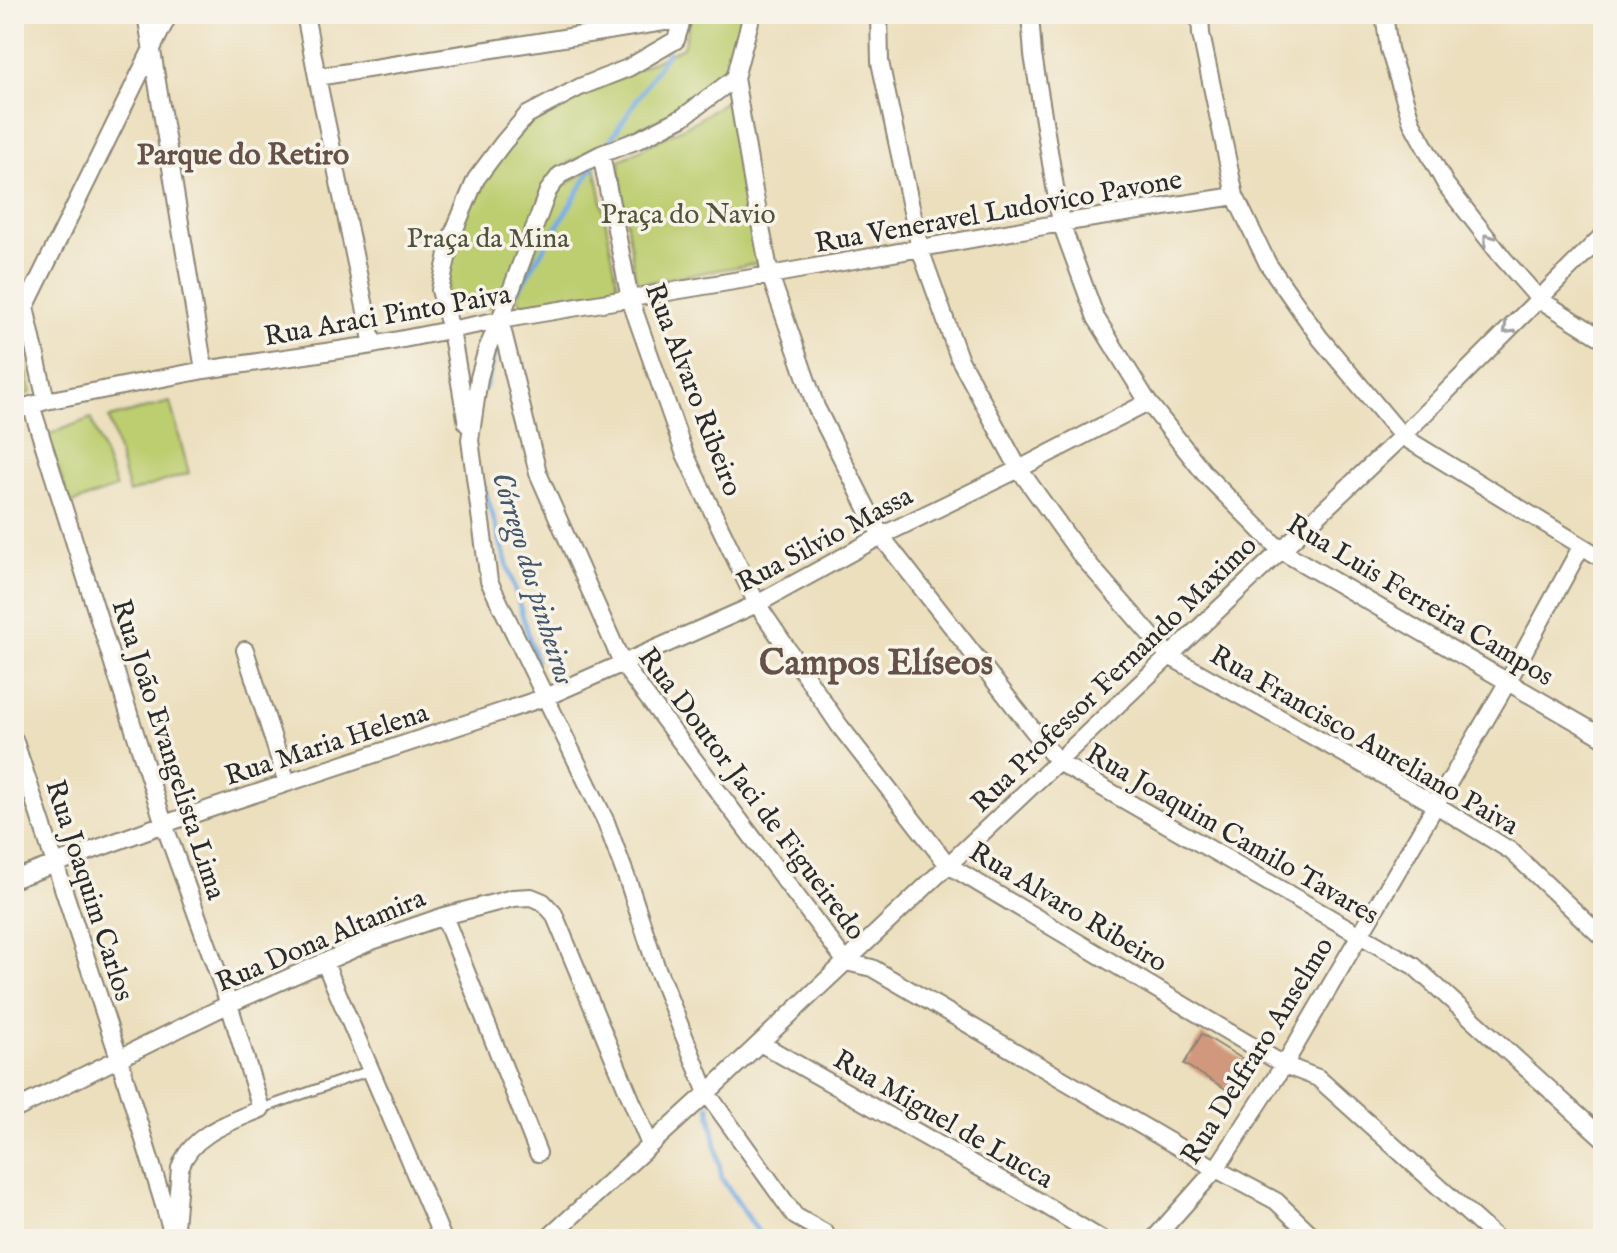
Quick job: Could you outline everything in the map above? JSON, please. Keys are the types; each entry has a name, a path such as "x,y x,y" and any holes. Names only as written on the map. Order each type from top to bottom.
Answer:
{"street":[{"path":"146,14 204,370"},
{"path":"14,330 169,14"},
{"path":"305,14 373,345"},
{"path":"470,440 481,364 548,191 560,175 683,117 735,78 752,14"},
{"name":"Rua Francisco Aureliano Paiva","path":"879,14 880,62 920,249 959,358 1019,469 1080,554 1169,656 1436,805 1511,851 1603,938"},
{"name":"Rua Luis Ferreira Campos","path":"1030,14 1033,55 1061,223 1096,318 1148,402 1205,474 1280,550 1603,737"},
{"path":"1200,14 1201,34 1235,196 1268,264 1320,338 1402,436 1603,559"},
{"path":"1384,14 1389,49 1412,123 1446,185 1539,299 1603,339"},
{"path":"317,77 683,17 676,40 628,68 580,87 527,115 476,179 452,236 440,290 451,330 470,440 489,581 606,822 656,966 707,1093 795,1216 828,1237"},
{"name":"Rua Joaquim Camilo Tavares","path":"735,78 770,275 816,407 881,536 1058,762 1414,966 1603,1138"},
{"name":"Rua Alvaro Ribeiro","path":"601,154 630,299 684,452 757,604 839,725 948,865 1284,1065 1318,1078 1497,1239"},
{"name":"Rua Veneravel Ludovico Pavone","path":"770,275 1061,223 1235,196"},
{"name":"Rua Professor Fernando Maximo","path":"547,1239 707,1093 1402,436 1603,235"},
{"name":"Rua Araci Pinto Paiva","path":"14,410 204,370 373,345 500,320 770,275"},
{"name":"Rua João Evangelista Lima","path":"25,307 38,403 164,824 229,1004 261,1109"},
{"name":"Rua Doutor Jaci de Figueiredo","path":"500,320 538,473 623,665 846,962 872,968 1276,1201 1316,1239"},
{"name":"Rua Silvio Massa","path":"519,707 623,665 757,604 881,536 1148,402"},
{"name":"Rua Delfraro Anselmo","path":"1154,1239 1216,1169 1284,1065 1507,683 1581,547"},
{"path":"245,650 287,783"},
{"name":"Rua Maria Helena","path":"14,879 164,824 519,707"},
{"name":"Rua Joaquim Carlos","path":"14,739 119,1058 174,1239"},
{"name":"Rua Dona Altamira","path":"14,1110 229,1004 372,941 444,916 513,898 531,897 543,902 554,914 650,1145"},
{"path":"444,916 538,1153"},
{"path":"324,961 443,1239"},
{"name":"Rua Miguel de Lucca","path":"760,1043 1101,1239"},
{"path":"174,1239 180,1168 184,1157 191,1147 222,1126 261,1109"}],"lane":[{"path":"261,1109 371,1070"}],"green space":[{"name":"Praça da Mina","path":"692,14 745,14 729,74 637,134 567,163 496,309 447,297 453,232 476,179 532,121 683,47"},
{"name":"Praça do Navio","path":"730,98 759,263 636,284 620,160 696,121"},
{"path":"595,165 618,286 611,290 522,305 518,298 548,214 561,188"},
{"path":"20,338 31,393 14,398 14,349"},
{"path":"170,402 189,473 129,493 109,418"},
{"path":"91,418 116,488 70,504 47,435"}],"building":[{"path":"1202,1034 1254,1066 1236,1095 1184,1064"}],"waterway":[{"name":"Córrego dos pinheiros","path":"606,147 668,52"},
{"name":"Córrego dos pinheiros","path":"518,291 596,162"},
{"name":"Córrego dos pinheiros","path":"485,388 496,348"},
{"name":"Córrego dos pinheiros","path":"484,486 536,661"},
{"name":"Córrego dos pinheiros","path":"709,1106 722,1179 763,1239"}],"district":[{"name":"Parque do Retiro","path":"243,154"},
{"name":"Campos Elíseos","path":"876,661"}]}
